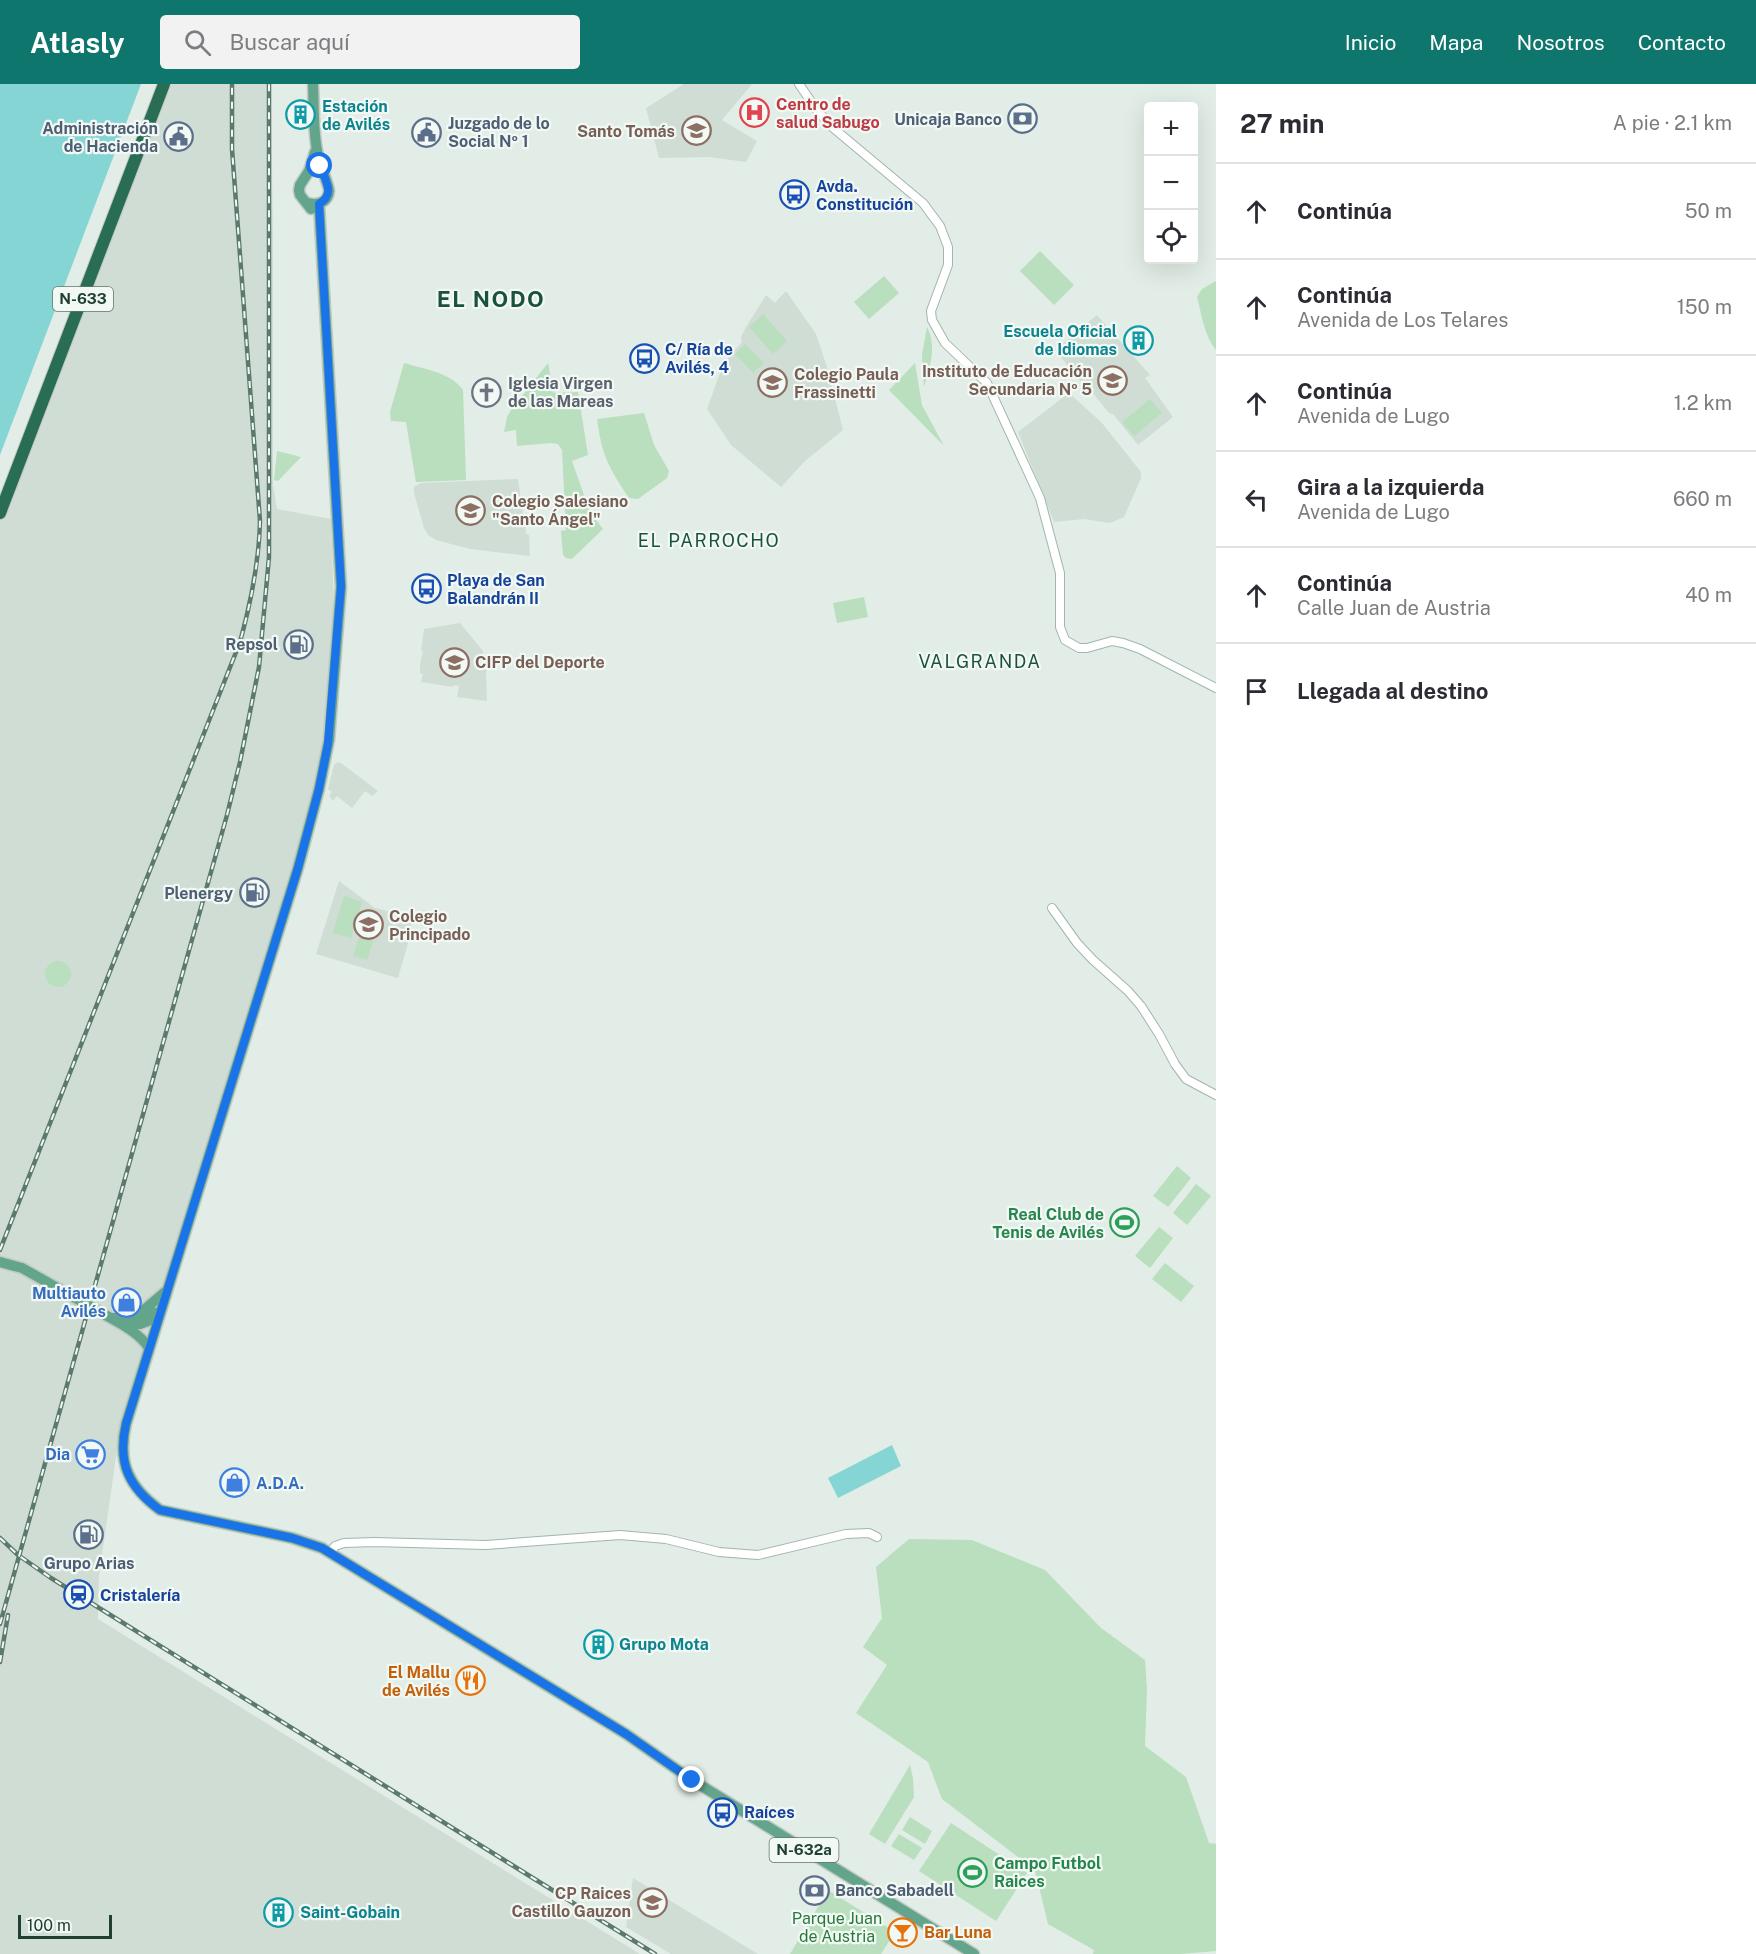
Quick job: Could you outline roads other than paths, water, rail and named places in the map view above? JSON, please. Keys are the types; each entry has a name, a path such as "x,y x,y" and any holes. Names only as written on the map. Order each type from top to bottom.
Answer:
{"highway":[{"name":"N-633","path":"0,513 164,84"}],"main road":[{"name":"N-632a","path":"313,84 316,149 325,180"},
{"name":"N-632a","path":"316,149 299,190 304,201 314,204 321,226 341,586 328,744 319,789 298,868 159,1314 123,1438 126,1468 134,1486 144,1498 160,1510 292,1538 322,1548 626,1734 664,1762 719,1797 974,1954"},
{"path":"306,177 316,175 328,184 327,197 314,204"},
{"path":"0,1262 22,1268 109,1318 144,1339 149,1348"},
{"path":"136,1317 167,1289"},
{"path":"109,1318 140,1324 159,1314"},
{"path":"109,1318 159,1314"}],"street":[{"path":"799,84 832,127 924,203 940,226 948,248 948,265 931,311 932,320 945,343 987,383 1040,498 1060,573 1060,627 1065,640 1079,648 1112,641 1123,643 1140,649 1216,688"},
{"path":"1052,908 1077,943 1141,1006 1175,1064 1186,1078 1216,1095"},
{"path":"330,1553 335,1546 344,1543 486,1545 620,1535 666,1539 719,1552 758,1556 846,1534 869,1533 877,1537"}],"water":[{"path":"0,84 141,84 0,455"},
{"path":"892,1445 901,1466 838,1498 828,1478"}],"railway":[{"path":"0,1250 240,642 251,597 260,521 232,149 232,84"},
{"path":"0,1624 227,815 259,667 269,557 269,84"},
{"path":"0,1538 18,1555 51,1578 655,1954"},
{"path":"0,1662 8,1615"}],"place":[{"name":"Centro de salud Sabugo","path":"755,113"},
{"name":"Estación de Avilés","path":"301,115"},
{"name":"Unicaja Banco","path":"1023,119"},
{"name":"Santo Tomás","path":"696,131"},
{"name":"Juzgado de lo Social Nº 1","path":"427,132"},
{"name":"Administración de Hacienda","path":"179,137"},
{"name":"Avda. Constitución","path":"795,195"},
{"name":"Escuela Oficial de Idiomas","path":"1138,340"},
{"name":"C/ Ría de Avilés, 4","path":"644,358"},
{"name":"Instituto de Educación Secundaria Nº 5","path":"1113,380"},
{"name":"Colegio Paula Frassinetti","path":"773,383"},
{"name":"Iglesia Virgen de las Mareas","path":"487,392"},
{"name":"Colegio Salesiano \"Santo Ángel\"","path":"471,510"},
{"name":"Playa de San Balandrán II","path":"426,589"},
{"name":"Repsol","path":"299,644"},
{"name":"CIFP del Deporte","path":"454,662"},
{"name":"Plenergy","path":"254,893"},
{"name":"Colegio Principado","path":"368,925"},
{"name":"Real Club de Tenis de Avilés","path":"1125,1223"},
{"name":"Multiauto Avilés","path":"127,1302"},
{"name":"Dia","path":"91,1454"},
{"name":"A.D.A.","path":"235,1483"},
{"name":"Grupo Arias","path":"89,1535"},
{"name":"Cristalería","path":"79,1595"},
{"name":"Grupo Mota","path":"598,1644"},
{"name":"El Mallu de Avilés","path":"471,1681"},
{"name":"Raíces","path":"723,1812"},
{"name":"Campo Futbol Raices","path":"973,1872"},
{"name":"Banco Sabadell","path":"814,1890"},
{"name":"CP Raices Castillo Gauzon","path":"652,1902"},
{"name":"Saint-Gobain","path":"279,1912"},
{"name":"Bar Luna","path":"903,1932"}],"district":[{"name":"EL NODO","path":"491,299"},
{"name":"EL PARROCHO","path":"709,541"},
{"name":"VALGRANDA","path":"980,662"}],"park label":[{"name":"Parque Juan de Austria","path":"837,1927"}]}
